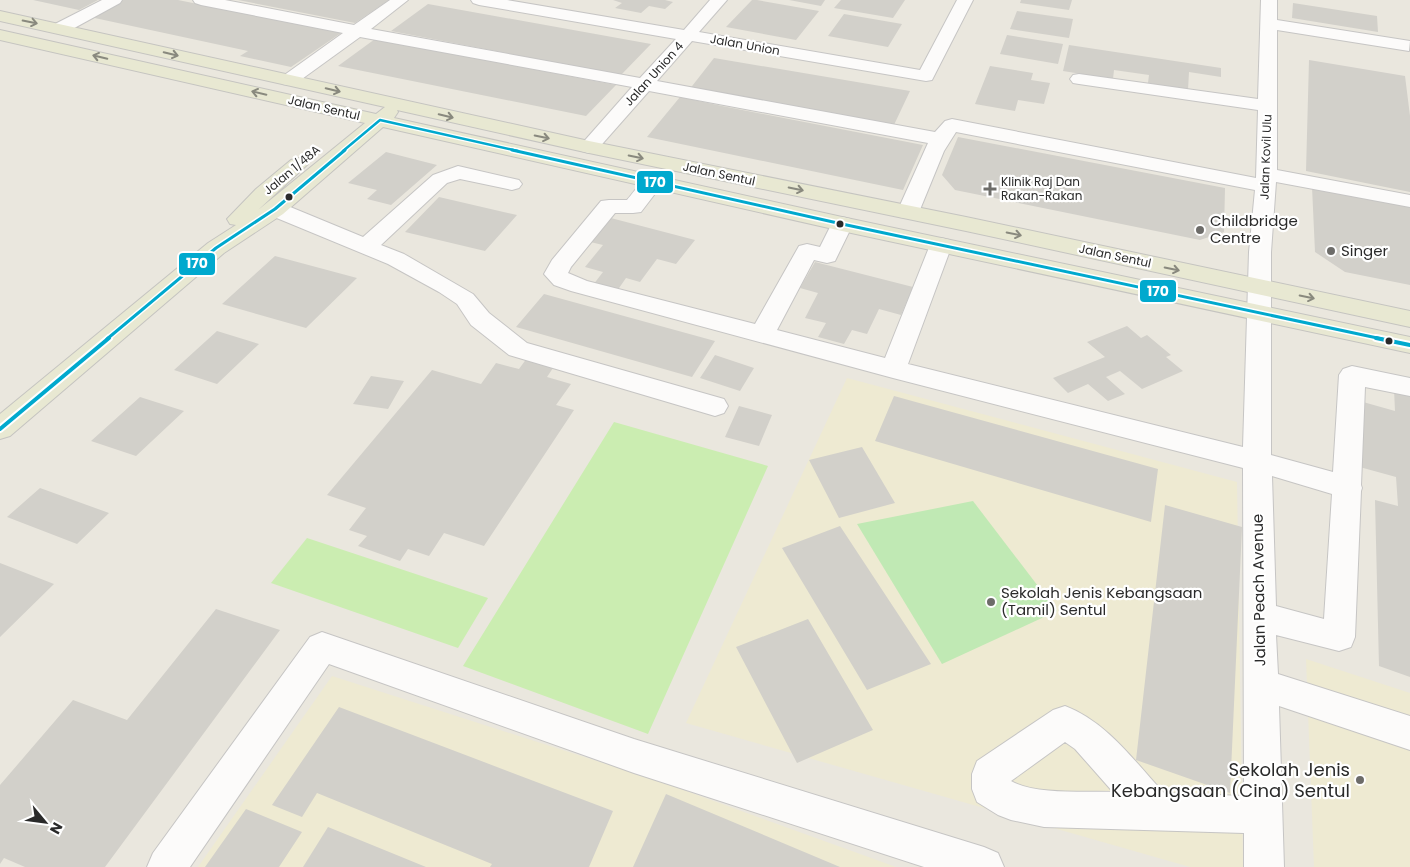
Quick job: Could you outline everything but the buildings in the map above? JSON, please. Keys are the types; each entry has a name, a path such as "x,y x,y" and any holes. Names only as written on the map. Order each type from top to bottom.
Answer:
{"main road":[{"name":"Jalan Sentul","path":"0,16 289,80 379,110 654,182 1259,314 1410,345"},
{"name":"Jalan Sentul","path":"0,35 357,115 379,110"},
{"name":"Jalan Sentul","path":"398,105 589,147 908,212 1410,319"},
{"name":"Jalan 1/48A","path":"0,428 216,248 275,209 379,110 398,105"},
{"name":"Jalan 1/48A","path":"216,248 241,216 263,193 357,115"}],"street":[{"path":"60,28 114,0"},
{"path":"201,0 644,85 940,139"},
{"path":"289,80 400,0"},
{"name":"Jalan Union","path":"479,0 926,76 965,0"},
{"name":"Jalan Union 4","path":"589,147 719,0"},
{"name":"Jalan Kovil Ulu","path":"1259,314 1260,252 1266,180 1269,0"},
{"path":"1269,24 1409,46"},
{"path":"1079,79 1268,106"},
{"path":"908,212 940,139 946,128 952,125 1266,180 1410,201"},
{"path":"364,247 440,179 458,172 512,184"},
{"path":"654,182 633,207 609,206 560,265 556,274 562,280 579,286 893,369 1257,461 1348,488"},
{"path":"275,209 396,259 447,287 465,299 480,319 518,349 715,406"},
{"path":"762,334 807,250 827,256 842,224"},
{"path":"893,369 942,245"},
{"name":"Jalan Peach Avenue","path":"1259,314 1257,461 1264,867"},
{"path":"1259,616 1339,638 1348,488 1352,375 1410,386"},
{"path":"167,867 322,647 634,756 984,867"},
{"path":"1260,684 1410,733"},
{"path":"1155,811 1263,815"}],"shaded area":[{"name":"Sekolah Jenis Kebangsaan (Tamil) Sentul","path":"847,378 1237,482 1243,867 1190,867 686,723"},
{"name":"Sekolah Jenis Kebangsaan (Cina) Sentul","path":"1306,659 1410,693 1410,867 1314,867"},
{"path":"332,676 656,780 896,867 198,867"}],"green space":[{"path":"614,422 768,466 648,734 463,666"},
{"path":"973,501 1057,611 942,664 857,524"},
{"path":"307,538 488,598 458,648 271,583"}],"transit line":[{"name":"170","path":"0,429 216,248 275,209 380,120 842,224 1410,345"}],"place":[{"name":"Klinik Raj Dan Rakan-Rakan","path":"990,189"},
{"name":"Childbridge Centre","path":"1200,230"},
{"name":"Singer","path":"1331,251"},
{"name":"Sekolah Jenis Kebangsaan (Tamil) Sentul","path":"991,602"},
{"name":"Sekolah Jenis Kebangsaan (Cina) Sentul","path":"1360,780"}]}
